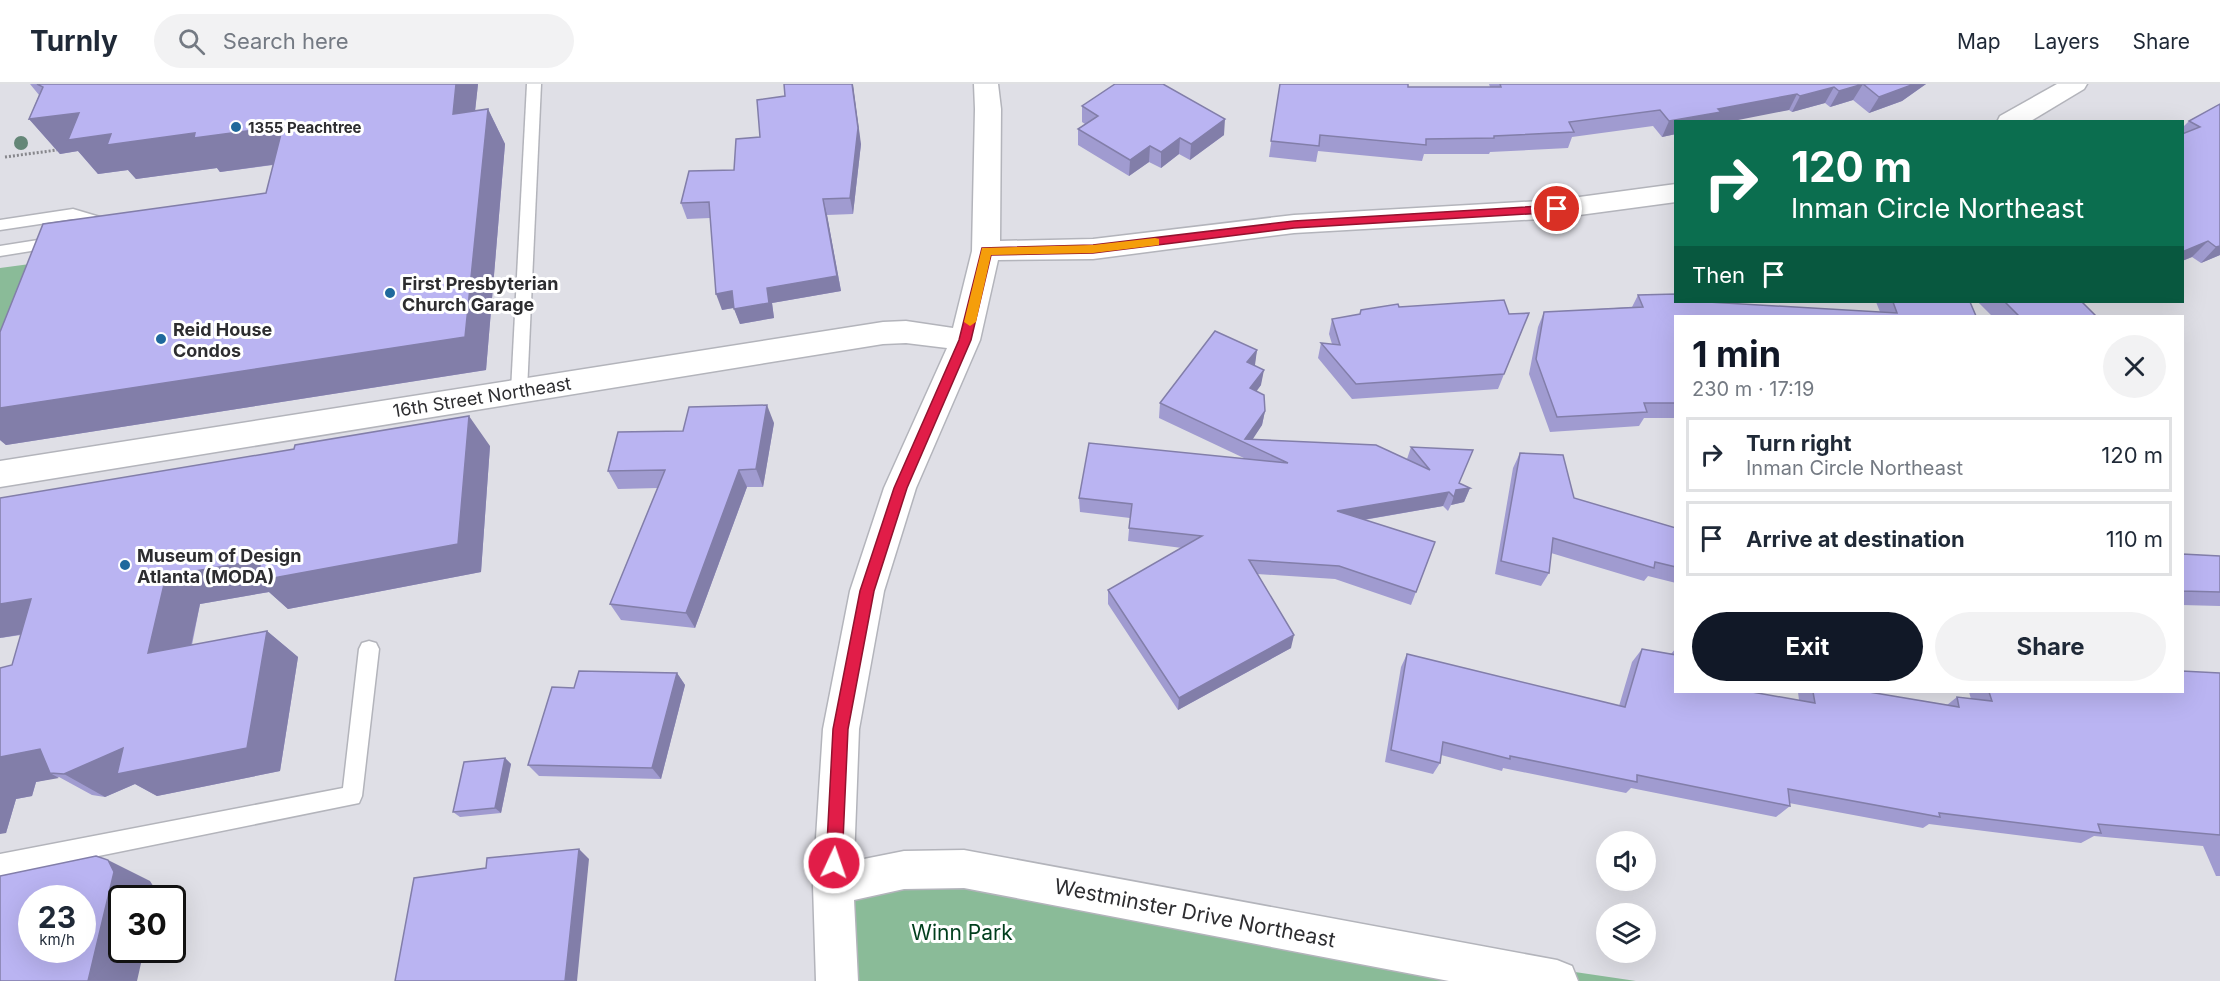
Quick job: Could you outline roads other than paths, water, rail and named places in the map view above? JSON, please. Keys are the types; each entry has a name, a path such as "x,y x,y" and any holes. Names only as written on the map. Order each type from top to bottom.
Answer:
{"street":[{"path":"837,981 833,885 841,729 867,591 900,488 965,340 986,251 988,109 986,84"},
{"path":"2012,120 2075,84"},
{"path":"986,251 1093,249 1294,224 1557,209 1674,193"},
{"name":"16th Street Northeast","path":"0,474 883,333 906,332 965,340"},
{"name":"Westminster Drive Northeast","path":"833,885 904,870 964,869 1557,981"}],"lane":[{"path":"519,391 534,84"},
{"path":"0,225 73,214 105,224"},
{"path":"0,251 64,241 105,224"},
{"path":"0,236 67,226 105,224"},
{"path":"0,865 352,796 369,649"}],"place":[{"name":"1355 Peachtree","path":"236,127"},
{"name":"First Presbyterian Church Garage","path":"390,293"},
{"name":"Reid House Condos","path":"161,339"},
{"name":"Museum of Design Atlanta (MODA)","path":"125,565"}],"park label":[{"name":"Winn Park","path":"962,932"}]}
